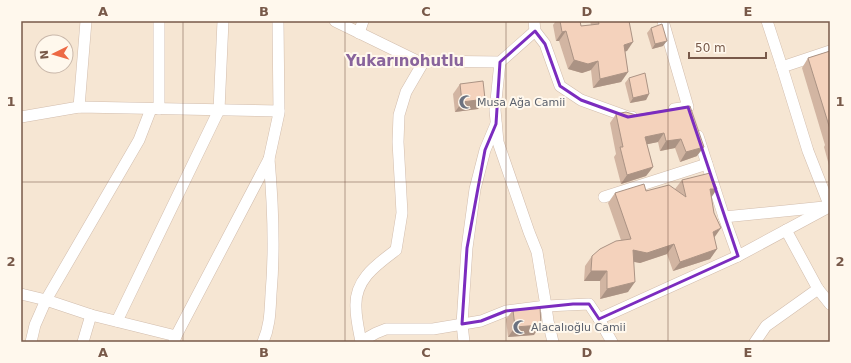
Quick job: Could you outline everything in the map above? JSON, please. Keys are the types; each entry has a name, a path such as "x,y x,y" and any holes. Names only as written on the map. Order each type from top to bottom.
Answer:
{"street":[{"path":"79,107 86,21"},
{"path":"31,342 35,325 46,300 139,140 155,109 158,21"},
{"path":"117,321 219,110 223,21"},
{"path":"270,21 277,40"},
{"path":"21,294 46,300 91,315 117,321 175,339 269,159 279,111 277,40 278,21"},
{"path":"335,21 417,61 500,62"},
{"path":"359,33 363,21"},
{"path":"663,21 689,110 666,111"},
{"path":"768,21 808,151 830,207"},
{"path":"553,342 548,321 537,252 498,142 495,110 500,62 534,26 545,44 560,86 581,100 628,117 643,115"},
{"path":"782,67 830,51"},
{"path":"424,61 406,92 399,115 398,142 402,213 396,250 372,268 358,288 355,307 362,342 372,335 386,329 433,329 481,321 506,311 546,306 588,304 599,319 612,342"},
{"path":"21,117 79,107 279,111"},
{"path":"464,342 462,324 466,248 475,189 484,150 496,124"},
{"path":"695,128 738,256"},
{"path":"263,342 268,330 273,269 273,207 269,159"},
{"path":"604,197 707,164"},
{"path":"724,217 830,207"},
{"path":"599,319 738,256 830,207"},
{"path":"786,230 818,289 830,304"},
{"path":"756,342 766,326 818,289"},
{"path":"83,342 91,315"}],"highlighted area":[{"path":"535,31 545,44 560,86 581,100 628,117 688,107 738,256 599,319 589,304 573,304 506,311 481,321 462,324 467,248 485,150 496,124 500,62"}],"shaded area":[{"path":"21,21 830,21 830,342 21,342"}],"building":[{"path":"560,21 580,21 581,26 599,24 598,21 629,21 633,42 624,45 628,72 600,79 598,61 588,64 574,60 566,31 562,32"},
{"path":"662,24 667,41 655,44 651,28"},
{"path":"830,51 830,129 808,58"},
{"path":"645,73 649,94 633,98 629,78"},
{"path":"483,81 485,99 462,102 460,84"},
{"path":"690,106 704,147 686,152 681,139 666,141 664,133 645,137 653,167 627,175 620,147 623,147 616,114 626,112 636,115"},
{"path":"710,173 717,189 710,189 714,213 721,228 713,232 717,249 680,262 674,244 647,253 633,250 635,282 607,289 607,271 591,271 592,256 600,249 616,241 631,239 615,193 644,184 646,191 669,185 686,197 682,180"},
{"path":"540,307 541,325 515,327 513,310"}],"place":[{"name":"Musa Ağa Camii","path":"466,102"},
{"name":"Alacalıoğlu Camii","path":"520,327"}],"district":[{"name":"Yukarınohutlu","path":"405,61"}]}
